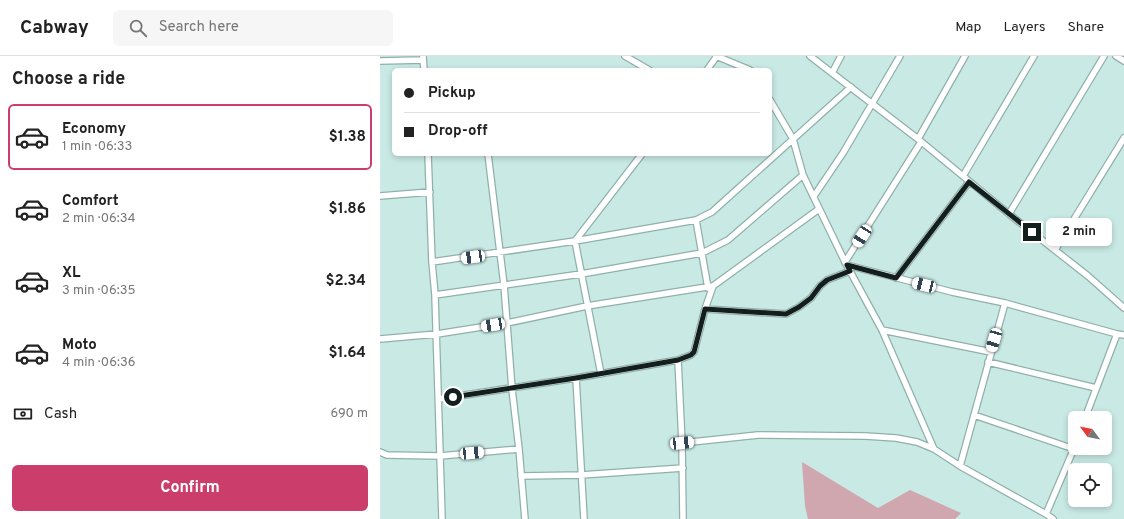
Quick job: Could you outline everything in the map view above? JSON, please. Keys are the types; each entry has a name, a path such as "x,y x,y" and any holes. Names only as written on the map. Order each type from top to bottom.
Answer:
{"street":[{"path":"625,56 646,68"},
{"path":"708,68 717,56 745,68"},
{"path":"810,56 919,140 969,182 1088,276 1124,308"},
{"path":"832,73 841,56"},
{"path":"814,196 843,153 900,56"},
{"path":"705,309 786,314 811,298 820,286 848,266 919,140 964,56"},
{"path":"963,176 1034,56"},
{"path":"1009,214 1104,56"},
{"path":"1116,56 1124,61"},
{"path":"380,61 423,58 424,68"},
{"path":"432,262 500,253 696,220 712,212 851,88"},
{"path":"772,103 793,139 803,175 848,266 882,330 934,449"},
{"path":"1056,250 1124,138"},
{"path":"428,156 432,262 437,334 442,519"},
{"path":"488,156 504,285 512,389 525,519"},
{"path":"601,374 575,241 640,156"},
{"path":"435,295 581,274 702,253 728,240 803,175"},
{"path":"896,278 969,182"},
{"path":"380,196 430,192"},
{"path":"380,339 437,334 507,323 587,306 711,287 819,209"},
{"path":"439,399 512,389 601,374 678,360 691,355 694,352 711,287 702,253 696,220"},
{"path":"848,266 1005,303 1124,335"},
{"path":"960,466 1005,303"},
{"path":"882,330 991,352"},
{"path":"1088,411 1117,334"},
{"path":"678,360 684,519"},
{"path":"988,362 1096,388"},
{"path":"576,378 584,519"},
{"path":"974,415 1068,445"},
{"path":"682,443 758,435 865,436 896,438 917,442 934,449 960,466 1053,519"},
{"path":"380,452 387,455 440,456 519,449"},
{"path":"1046,514 1071,455"},
{"path":"521,476 581,475 683,468"}],"shaded area":[{"path":"802,462 878,508 910,490 961,513 955,519 808,519 805,506"}],"route":[{"path":"453,397 512,389 678,360 691,355 694,352 705,309 781,315 786,314 811,298 820,286 827,280 850,271 847,265 896,278 969,182 1032,232"}]}
